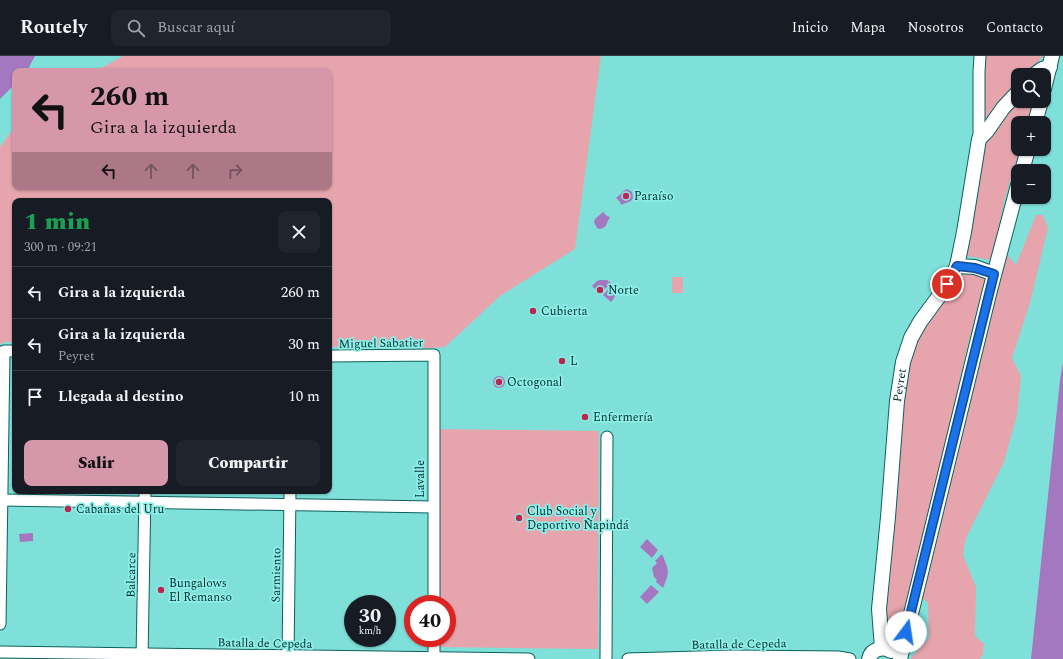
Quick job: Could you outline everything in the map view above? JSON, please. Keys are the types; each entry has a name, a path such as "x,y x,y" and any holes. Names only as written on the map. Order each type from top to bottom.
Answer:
{"street":[{"name":"Peyret","path":"882,648 879,609 897,401 903,362 911,338 920,322 946,286 957,266 979,139 978,72 980,56"},
{"path":"979,139 1011,100"},
{"path":"900,659 994,274 1013,204"},
{"path":"957,266 975,268 994,274"},
{"path":"0,624 2,500 10,351"},
{"name":"Miguel Sabatier","path":"332,356 434,355"},
{"name":"Lavalle","path":"434,355 434,595"},
{"path":"606,659 607,437"},
{"name":"Sarmiento","path":"288,658 290,494"},
{"path":"2,500 145,497 290,505 433,507"},
{"name":"Balcarce","path":"142,656 145,497"},
{"path":"434,647 434,658"},
{"path":"869,659 869,656 874,651 887,648 895,653 900,659"},
{"name":"Batalla de Cepeda","path":"0,652 288,658 529,659"},
{"name":"Batalla de Cepeda","path":"628,659 838,657 850,659"}],"shaded area":[{"path":"0,56 35,56 29,68 12,68 12,87 0,99"},
{"path":"123,56 601,56 575,249 500,296 445,347 332,347 332,198 12,198 12,342 0,344 0,147 12,130 12,190 332,190 332,68 101,68"},
{"path":"983,56 1043,56 1032,68 1011,68 1011,88 984,121"},
{"path":"1012,108 1032,108 1030,116 1011,116 1011,156 1018,156 1015,164 1011,164 1011,178 1005,198 992,260 966,256 988,135"},
{"name":"Paraíso","path":"627,189 632,192 633,198 631,201 621,205 616,198"},
{"name":"Paraíso","path":"603,212 610,217 605,227 600,229 597,228 594,222 595,219"},
{"path":"1036,215 1043,215 1048,228 1030,303 1012,358 1021,376 1017,415 1004,462 966,538 963,555 976,587 975,636 984,644 983,655 980,659 910,659 929,638 928,603 920,596 938,520 966,422 986,334 1007,255 1016,265"},
{"path":"964,269 986,277 987,282 968,343 904,627 893,636 888,637 883,620 900,451 904,391 910,360 922,331 952,290 960,272"},
{"path":"672,277 683,277 683,293 672,293"},
{"name":"Norte","path":"600,280 607,280 611,283 600,294 592,286"},
{"name":"Norte","path":"613,284 616,289 616,293 611,302 603,295"},
{"path":"1063,362 1063,659 1031,659 1060,380"},
{"name":"Octogonal","path":"497,376 501,376 505,382 501,388 497,388 493,384 493,380"},
{"name":"Club Social y Deportivo Ñapindá","path":"440,429 599,431 598,649 438,647 456,647 456,595 439,595"},
{"path":"33,533 33,541 20,542 19,534"},
{"path":"647,539 658,550 652,558 640,547"},
{"path":"662,554 668,571 663,588 656,582 657,580 654,577 652,568 657,563 655,561"},
{"path":"651,585 659,592 647,604 640,597"}],"place":[{"name":"Paraíso","path":"626,196"},
{"name":"Norte","path":"600,290"},
{"name":"Cubierta","path":"533,311"},
{"name":"L","path":"562,361"},
{"name":"Octogonal","path":"499,382"},
{"name":"Enfermería","path":"585,417"},
{"name":"Cabañas del Uru","path":"68,509"},
{"name":"Club Social y Deportivo Ñapindá","path":"519,518"},
{"name":"Bungalows El Remanso","path":"161,590"}],"route":[{"path":"906,632 994,274 975,268 957,266 947,284"}]}
